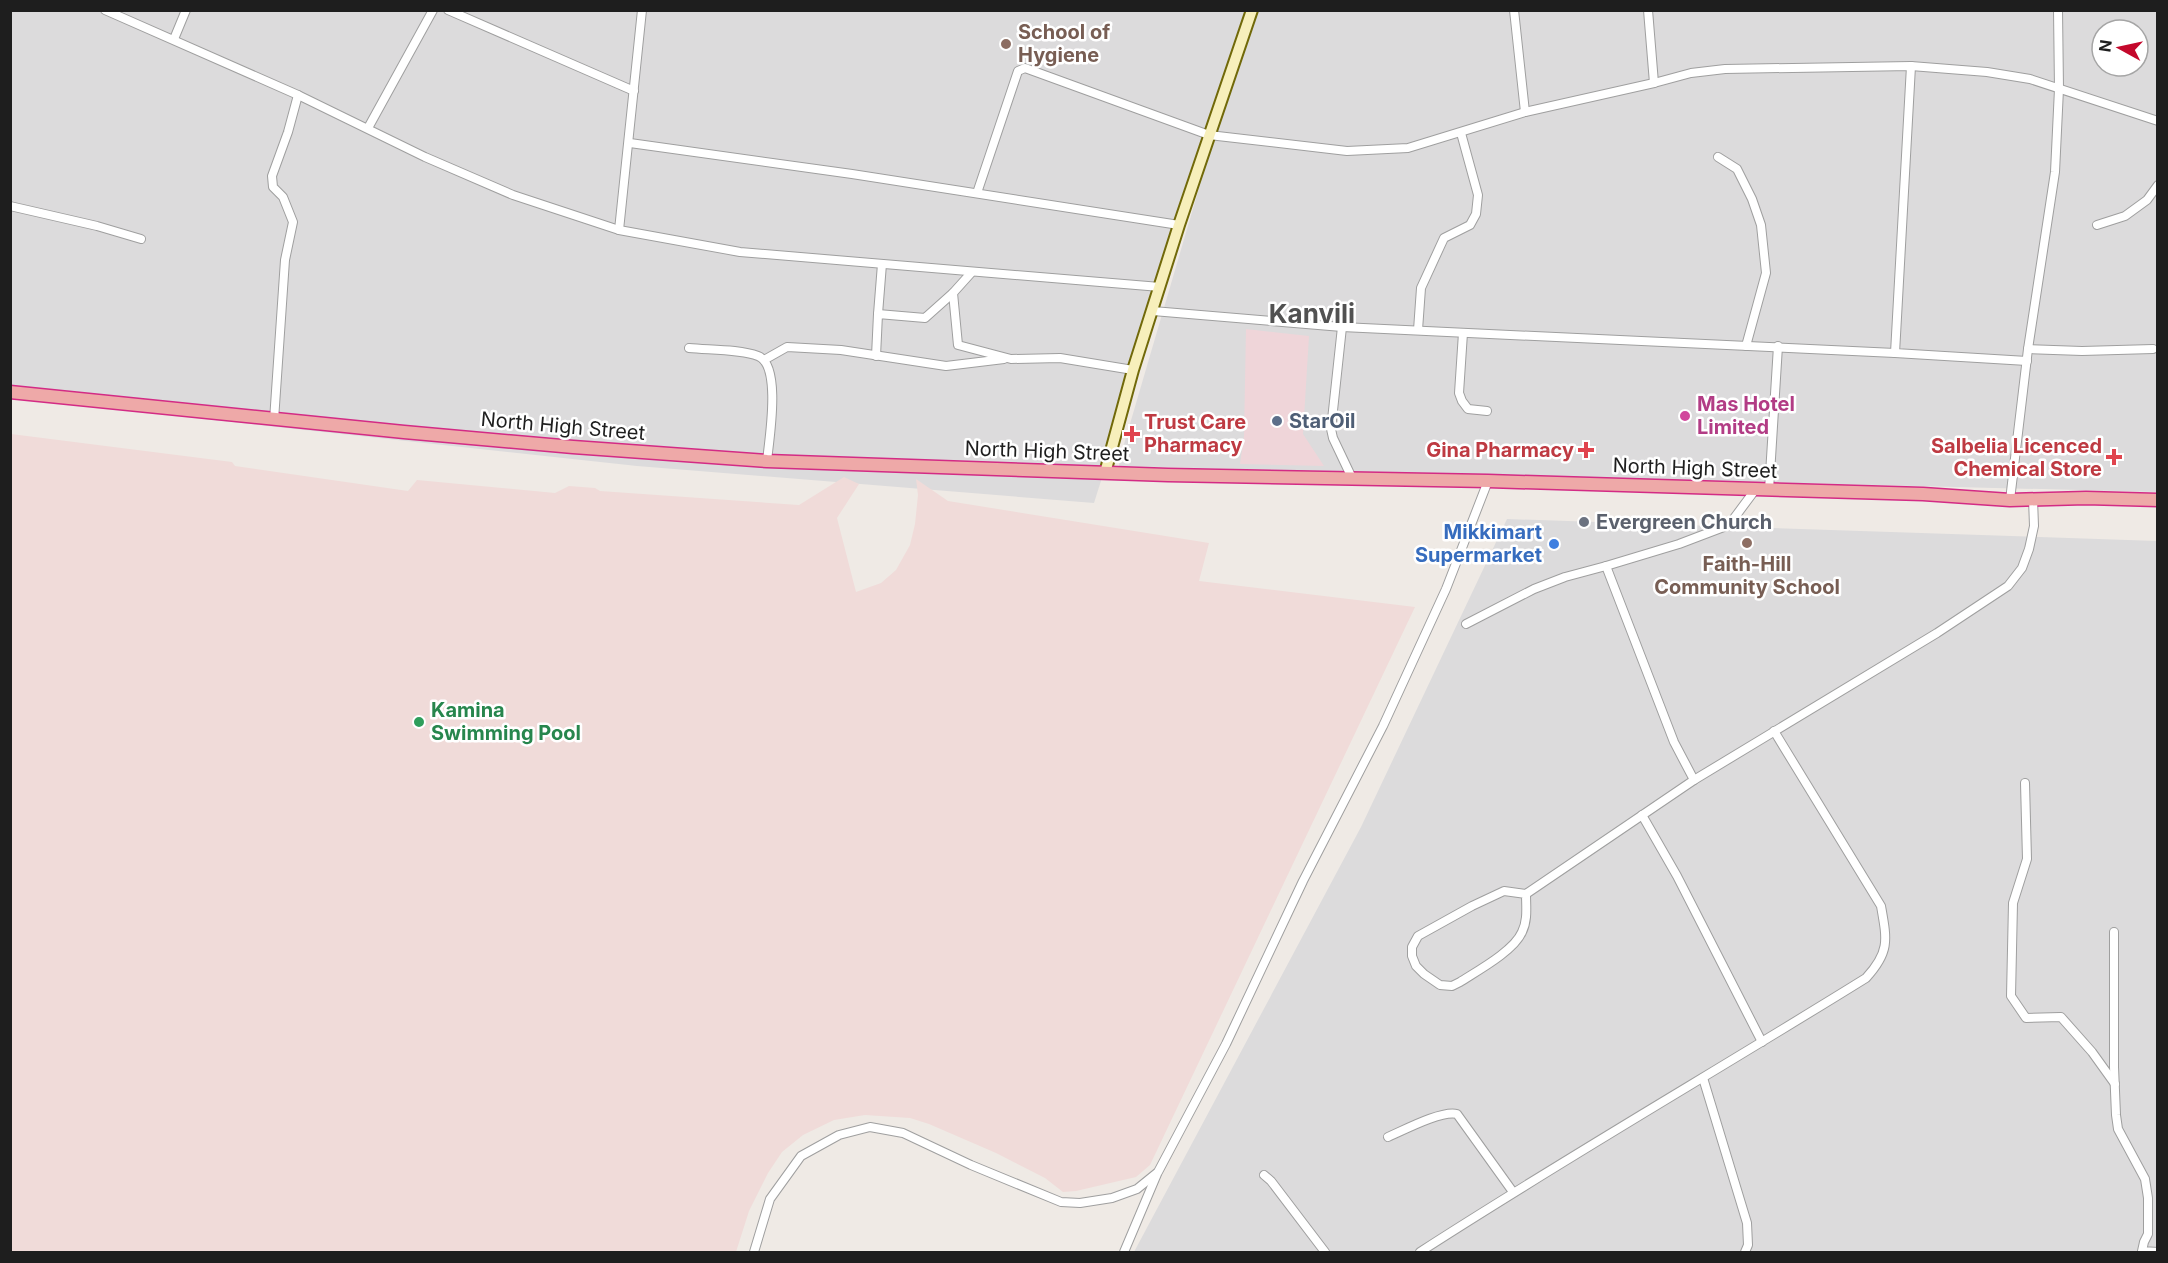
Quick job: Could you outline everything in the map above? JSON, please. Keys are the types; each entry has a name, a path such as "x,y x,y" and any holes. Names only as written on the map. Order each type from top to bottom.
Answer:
{"highway":[{"name":"North High Street","path":"10,392 274,420 767,462 1923,494 2010,500 2086,498 2157,500"}],"main road":[{"path":"1105,472 1132,370 1252,10"}],"street":[{"path":"105,10 298,95 425,158 513,195 619,230 740,252 1160,287"},
{"path":"174,39 186,10"},
{"path":"368,128 433,10"},
{"path":"448,10 634,91"},
{"path":"619,230 630,143 642,10"},
{"path":"1514,10 1525,112"},
{"path":"1648,10 1654,83"},
{"path":"2010,500 2028,349 2055,172 2059,89 2058,10"},
{"path":"977,193 1018,71 1025,68 1209,135 1347,152 1408,148 1525,112 1691,73 1725,69 1911,66 1987,72 2030,80 2157,121"},
{"path":"1894,353 1911,66"},
{"path":"274,420 285,260 293,222 282,197 273,187 272,176 298,95"},
{"path":"1418,330 1421,288 1444,238 1470,225 1476,214 1478,195 1461,133"},
{"path":"630,143 977,193 1179,225"},
{"path":"1718,157 1737,169 1752,199 1761,225 1766,273 1746,346"},
{"path":"2097,225 2125,216 2147,200 2157,185"},
{"path":"10,207 97,226 141,239"},
{"path":"876,356 882,264"},
{"path":"878,314 925,318 971,273"},
{"path":"953,293 957,345 1011,359"},
{"path":"1153,311 1342,327 1778,346 2027,361"},
{"path":"1342,327 1331,429 1352,478"},
{"path":"1463,333 1459,393 1468,409 1487,411"},
{"path":"1769,490 1778,346"},
{"path":"764,360 787,347 841,350 946,366 1011,359 1060,358 1132,370"},
{"path":"689,348 759,356 769,367 772,404 767,462"},
{"path":"2028,349 2082,351 2152,349"},
{"path":"1124,1252 1158,1172 1226,1044 1303,881 1383,726 1446,589 1488,481"},
{"path":"1466,624 1534,589 1564,577 1679,544 1729,525 1755,490"},
{"path":"1526,894 1527,913 1523,932 1515,944 1460,982 1452,986 1440,985 1416,966 1412,956 1412,946 1418,936 1504,891 1526,894 1694,780 1937,633 2008,586 2022,568 2029,549 2034,526 2033,499"},
{"path":"1606,566 1674,742 1694,780"},
{"path":"1420,1252 1513,1192 1866,978 1880,963 1885,949 1886,934 1881,906 1774,731"},
{"path":"2025,783 2026,859 2013,903 2011,996 2026,1018 2061,1017 2092,1052 2115,1084"},
{"path":"1642,815 1677,876 1762,1042"},
{"path":"2114,932 2116,1115 2118,1128 2145,1179 2148,1198 2148,1234 2142,1252 2157,1252"},
{"path":"1703,1078 1747,1223 1748,1245 1745,1252"},
{"path":"1388,1137 1452,1112 1457,1114 1513,1192"},
{"path":"754,1252 770,1199 801,1156 839,1135 870,1127 903,1133 971,1165 1061,1202 1080,1203 1112,1198 1137,1189 1158,1172"},
{"path":"1264,1175 1325,1252"},
{"path":"2148,1234 2157,1228"}],"shaded area":[{"path":"11,11 1249,11 1094,503 637,466 11,398"},
{"path":"1254,11 2157,11 2157,492 1119,466 1245,31"},
{"path":"1246,329 1309,336 1303,434 1324,466 1240,464 1244,436"},
{"path":"11,434 232,462 235,466 408,491 417,480 555,493 569,486 595,488 600,491 799,505 844,477 859,484 837,518 856,592 881,583 896,570 910,545 918,495 916,479 948,501 1209,543 1199,581 1415,607 1150,1165 1136,1177 1063,1192 1045,1178 996,1153 929,1124 910,1118 865,1115 834,1120 803,1135 782,1152 768,1173 749,1211 736,1252 11,1252"},
{"path":"1507,519 2157,541 2157,1252 1134,1252 1361,827"}],"place":[{"name":"School of Hygiene","path":"1006,44"},
{"name":"Mas Hotel Limited","path":"1685,416"},
{"name":"StarOil","path":"1277,421"},
{"name":"Trust Care Pharmacy","path":"1132,434"},
{"name":"Gina Pharmacy","path":"1586,450"},
{"name":"Salbelia Licenced Chemical Store","path":"2114,457"},
{"name":"Evergreen Church","path":"1584,522"},
{"name":"Faith-Hill Community School","path":"1747,543"},
{"name":"Mikkimart Supermarket","path":"1554,544"},
{"name":"Kamina Swimming Pool","path":"419,722"}],"district":[{"name":"Kanvili","path":"1312,313"}]}
